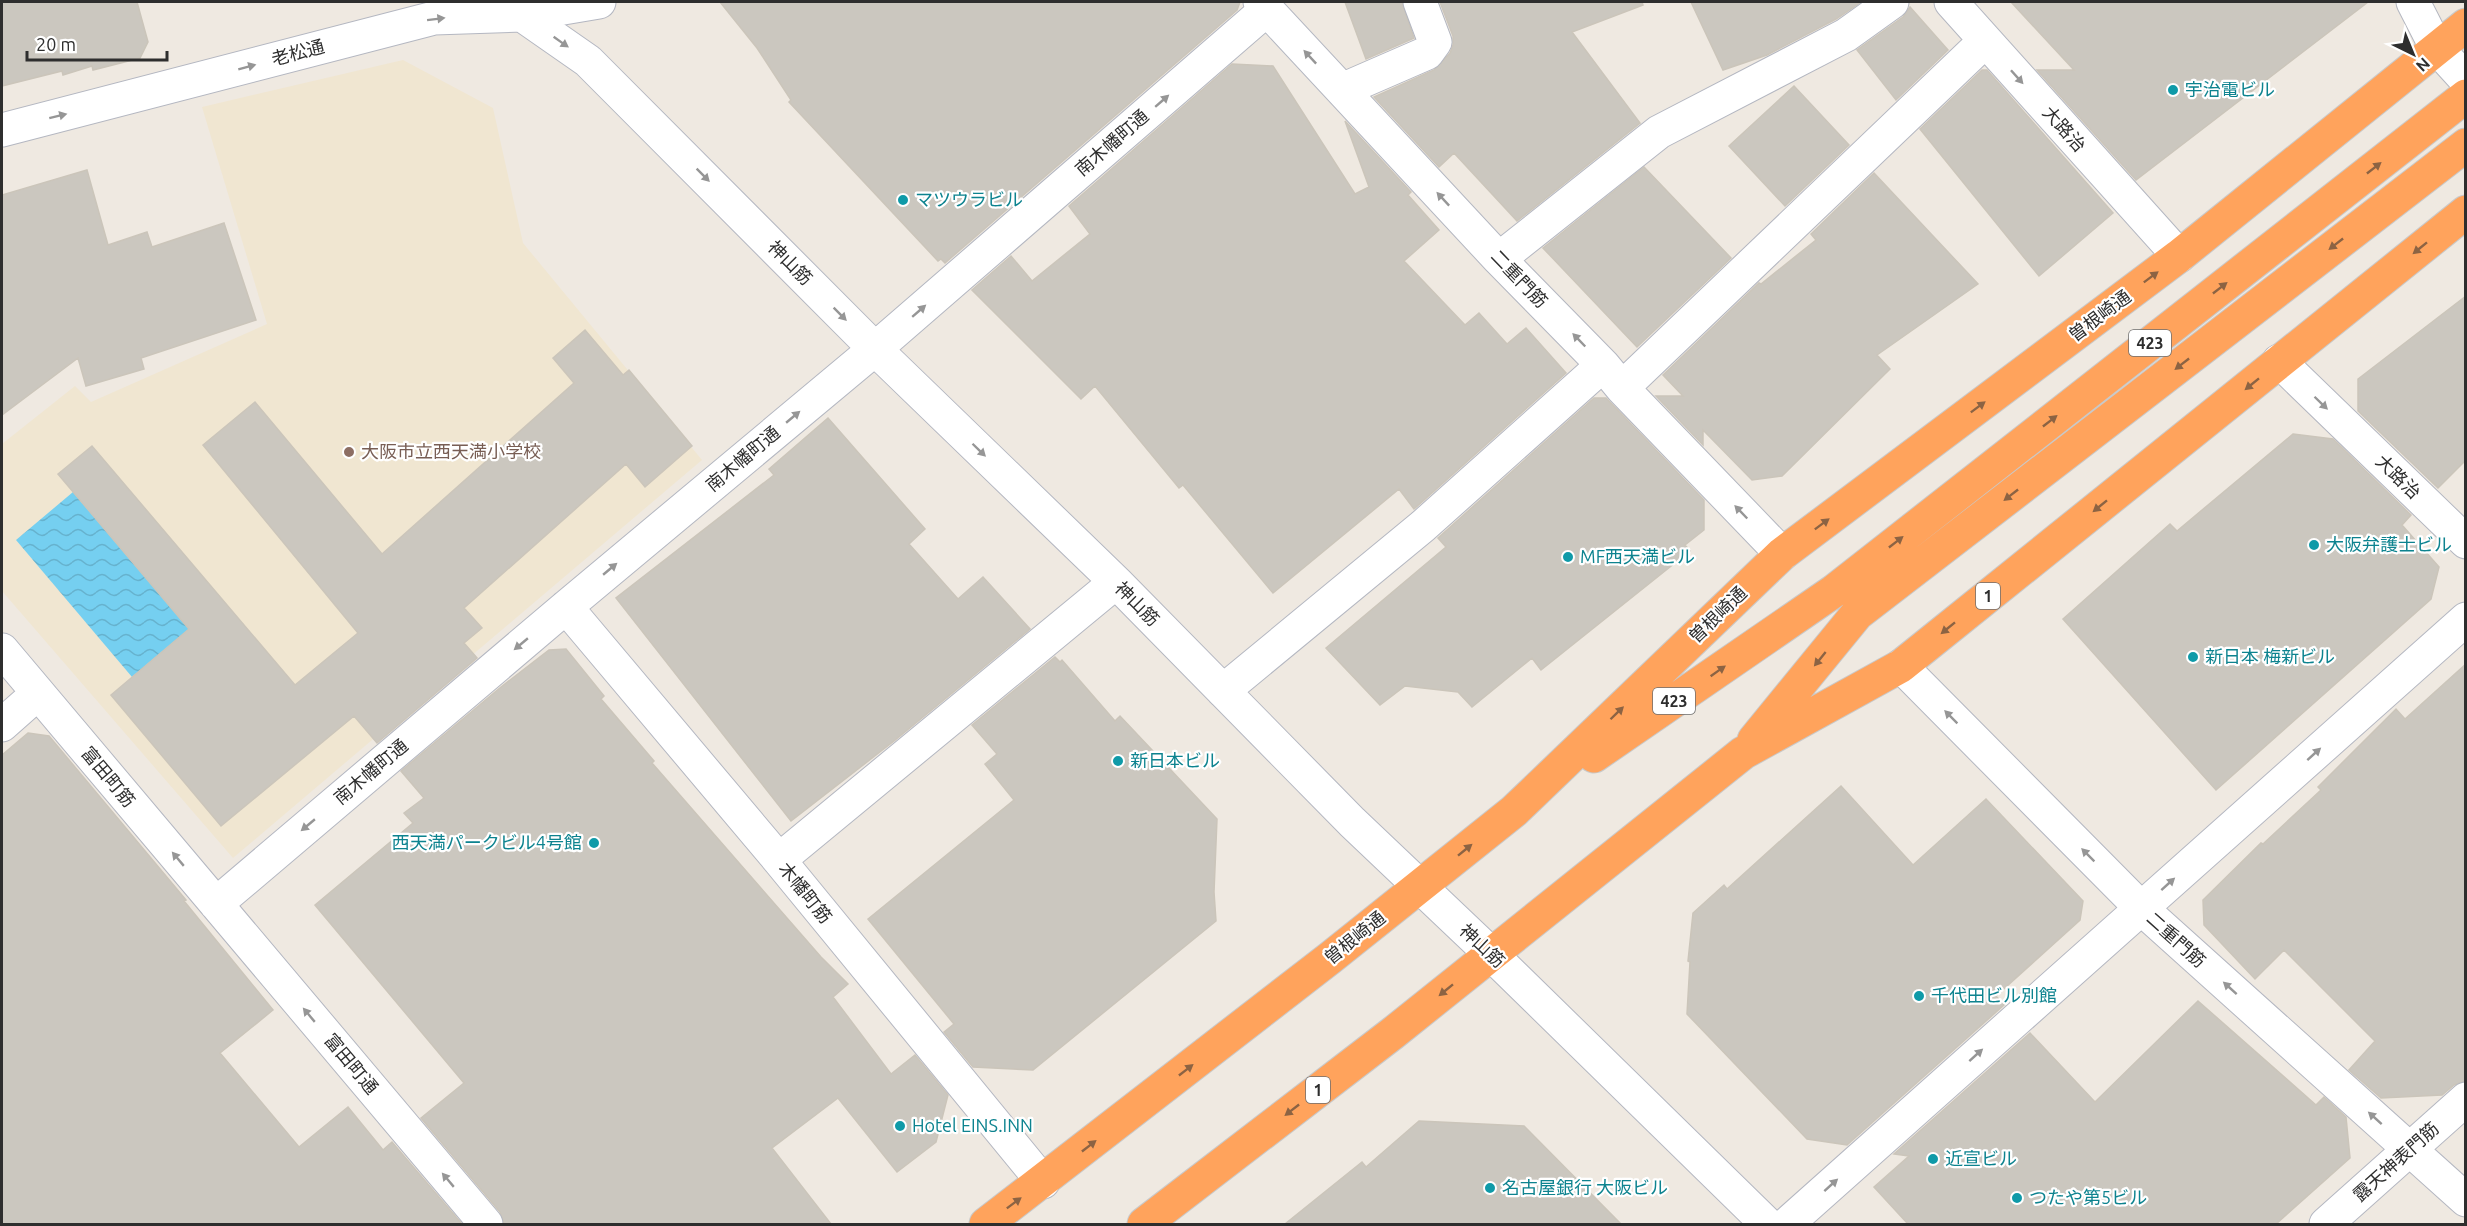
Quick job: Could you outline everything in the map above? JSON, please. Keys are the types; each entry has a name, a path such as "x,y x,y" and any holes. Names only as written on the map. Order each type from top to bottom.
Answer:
{"highway":[{"name":"曽根崎通","path":"986,1224 1043,1182 1514,811 1782,554 2179,256 2466,25"},
{"name":"423","path":"1514,811 1834,591 2466,96"},
{"name":"423","path":"1743,753 1857,614 2466,145"},
{"name":"1","path":"1144,1224 1384,1040 1743,753 1901,666 2466,212"}],"street":[{"name":"神山筋","path":"493,2 522,15 597,69 875,349 1116,582 1419,887 1491,954 1767,1224"},
{"name":"老松通","path":"2,130 434,18 522,15 599,2"},
{"path":"1342,90 1427,53 1435,42 1420,2"},
{"path":"1499,259 1659,132 1846,35 1893,2"},
{"name":"大路治","path":"1951,2 2179,256"},
{"path":"2413,2 2436,47 2466,80"},
{"name":"二重門筋","path":"1263,6 1499,259 1782,554"},
{"name":"南木幡町通","path":"216,904 875,349 1263,6"},
{"path":"1223,692 1423,526 1612,376 1985,41"},
{"name":"大路治","path":"2279,361 2466,542"},
{"path":"779,861 1116,582"},
{"name":"木幡町筋","path":"566,607 1043,1182"},
{"path":"1787,1224 2466,619"},
{"name":"富田町筋","path":"2,650 216,904"},
{"name":"二重門筋","path":"1901,666 2141,908 2466,1200"},
{"path":"2,725 37,694"},
{"name":"富田町通","path":"216,904 486,1224"},
{"name":"露天神表門筋","path":"2326,1224 2466,1099"}],"shaded area":[{"name":"大阪市立西天満小学校","path":"403,60 493,108 523,243 702,460 233,858 2,591 2,444 75,386 91,402 267,324 202,107"}],"water":[{"path":"73,492 189,629 132,677 16,540"}],"building":[{"path":"2,2 137,2 148,42 140,58 93,70 92,66 63,75 62,71 2,86"},
{"path":"720,2 1240,2 1237,10 945,263 941,259 938,261 789,102 791,100 757,48"},
{"path":"1345,2 1402,2 1414,38 1366,59"},
{"path":"1440,2 1642,2 1643,5 1572,32 1640,123 1517,221 1454,153 1439,167 1374,97 1434,70 1450,53 1453,36"},
{"path":"1691,2 1861,2 1836,19 1767,55 1723,70"},
{"name":"宇治電ビル","path":"2011,2 2368,2 2136,180 2037,70 2074,70"},
{"path":"1910,7 1948,50 1896,100 1857,50 1903,17"},
{"path":"1232,64 1273,66 1355,194 1369,187 1345,121 1411,192 1408,195 1439,230 1404,261 1465,325 1479,313 1507,344 1526,328 1566,373 1414,509 1399,489 1273,593 1183,485 1179,488 1095,386 1081,399 972,290 1011,256 1032,281 1090,234 1069,206"},
{"path":"1982,70 1987,70 2113,213 2039,276 1920,129"},
{"path":"1794,86 1849,145 1785,206 1729,146"},
{"path":"1644,167 1731,258 1637,347 1543,248"},
{"path":"87,170 108,245 147,232 152,247 224,223 256,320 141,358 144,369 86,386 78,358 2,415 2,195"},
{"path":"1874,173 1978,284 1877,355 1890,369 1782,476 1752,480 1703,430 1703,445 1656,396 1683,396 1663,375 1759,283 1761,284 1816,240 1811,234"},
{"path":"2466,296 2466,460 2438,488 2358,411 2358,379"},
{"path":"585,330 623,375 629,370 692,446 645,487 626,464 464,608 482,628 464,643 477,658 377,743 354,716 221,826 111,695 189,629 58,474 92,446 295,685 358,633 203,445 255,402 382,554 574,383 553,358"},
{"path":"1594,398 1606,398 1704,500 1704,530 1685,545 1690,551 1541,670 1532,658 1472,707 1458,692 1405,686 1380,705 1326,648 1446,547 1438,538"},
{"path":"828,418 925,529 909,544 958,599 983,577 1030,629 894,741 791,821 616,598 774,475 769,469"},
{"path":"2293,434 2333,439 2411,515 2402,525 2439,567 2431,599 2216,790 2063,619 2170,524 2177,531"},
{"path":"566,649 604,696 601,699 654,761 652,763 821,957 848,984 833,997 891,1074 915,1055 948,1095 936,1142 897,1172 838,1098 772,1148 831,1224 504,1224 500,1212 421,1118 464,1083 315,905 413,823 404,813 424,798 401,771 549,650"},
{"path":"1055,657 1060,662 1062,660 1115,721 1120,716 1217,819 1214,892 1216,921 1033,1070 973,1067 944,1032 954,1024 868,919 1014,800 985,764 997,754 972,725"},
{"path":"2466,664 2466,1081 2454,1085 2442,1095 2381,1098 2349,1070 2375,1041 2284,950 2255,979 2204,925 2203,900 2261,843 2263,844 2321,790 2318,787 2396,709 2405,719"},
{"path":"28,733 49,736 186,900 184,901 273,1010 220,1053 299,1147 348,1107 383,1150 392,1142 462,1224 2,1224 2,755"},
{"name":"千代田ビル別館","path":"1841,786 1913,865 1986,799 2083,901 2080,920 1996,996 2004,1005 1847,1145 1807,1139 1687,1014 1690,962 1688,961 1693,913 1724,885 1727,889"},
{"path":"2198,1001 2316,1105 2324,1097 2346,1117 2350,1158 2276,1224 1908,1224 1874,1187 1909,1156 1894,1154 2030,1033 2095,1102"},
{"name":"名古屋銀行 大阪ビル","path":"1419,1121 1524,1126 1621,1224 1285,1224 1362,1162 1366,1167"}],"place":[{"name":"宇治電ビル","path":"2173,90"},
{"name":"マツウラビル","path":"903,200"},
{"name":"大阪市立西天満小学校","path":"349,452"},
{"name":"大阪弁護士ビル","path":"2314,545"},
{"name":"MF西天満ビル","path":"1568,557"},
{"name":"新日本 梅新ビル","path":"2193,657"},
{"name":"新日本ビル","path":"1118,761"},
{"name":"西天満パークビル4号館","path":"594,843"},
{"name":"千代田ビル別館","path":"1919,996"},
{"name":"Hotel EINS.INN","path":"900,1126"},
{"name":"近宣ビル","path":"1933,1159"},
{"name":"名古屋銀行 大阪ビル","path":"1490,1188"},
{"name":"つたや第5ビル","path":"2017,1198"}]}
